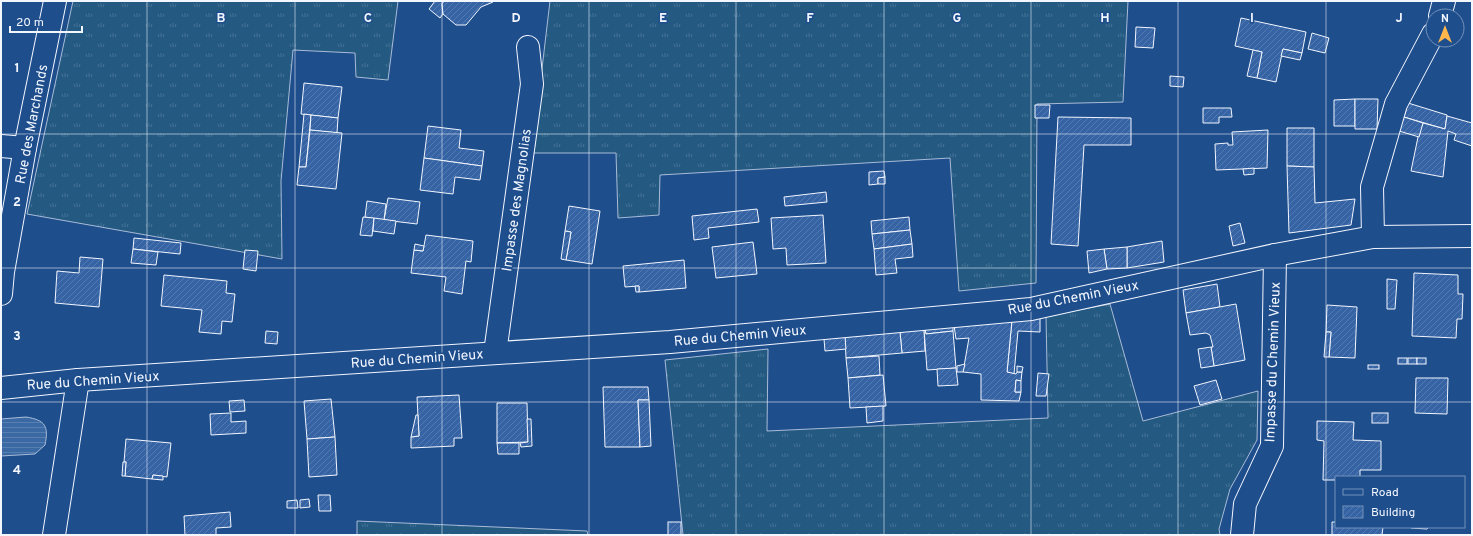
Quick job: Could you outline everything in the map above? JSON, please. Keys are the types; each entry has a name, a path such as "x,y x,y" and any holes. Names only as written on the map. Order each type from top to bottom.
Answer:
{"street":[{"name":"Rue des Marchands","path":"1,294 3,272 25,148 55,1"},
{"name":"Impasse des Magnolias","path":"495,353 532,84 528,47"},
{"path":"1373,237 1372,187 1396,104 1426,48"},
{"path":"1,146 25,148"},
{"name":"Rue du Chemin Vieux","path":"1,388 78,380 670,342 1031,309 1275,255 1373,237 1472,236"},
{"name":"Impasse du Chemin Vieux","path":"1242,535 1245,504 1272,446 1275,255"},
{"path":"54,535 78,380"}],"green space":[{"path":"73,1 398,1 388,80 356,77 355,53 293,50 281,181 282,259 27,214"},
{"path":"550,1 1128,1 1123,102 1037,104 1036,283 959,291 950,158 660,175 659,215 618,218 616,153 532,153"},
{"path":"1110,304 1143,421 1258,391 1257,440 1230,489 1219,529 1220,535 683,535 665,360 768,349 767,431 1048,418 1046,316"},
{"path":"357,521 587,531 588,535 357,535"}],"shaded area":[{"path":"26,417 38,420 44,425 46,429 45,445 35,454 1,456 1,419"}],"building":[{"path":"435,1 444,1 442,4 443,14 440,18 429,9"},
{"path":"444,1 493,2 481,7 466,25 456,25 443,14 442,4"},
{"path":"1241,18 1306,32 1302,53 1283,49 1276,82 1257,78 1262,52 1235,46"},
{"path":"1136,27 1155,28 1153,48 1135,47"},
{"path":"1312,33 1329,38 1325,53 1308,49"},
{"path":"1283,49 1302,53 1300,60 1281,56"},
{"path":"1253,50 1262,52 1257,78 1247,76"},
{"path":"1170,76 1184,77 1183,87 1170,86"},
{"path":"304,83 342,87 338,118 301,114"},
{"path":"1355,99 1355,126 1334,126 1334,100"},
{"path":"1355,99 1378,99 1377,129 1355,129"},
{"path":"1408,103 1447,115 1445,129 1404,117"},
{"path":"1035,105 1050,105 1049,118 1035,118"},
{"path":"1203,108 1231,108 1232,117 1219,117 1219,123 1203,123"},
{"path":"304,114 311,115 306,167 299,167"},
{"path":"311,115 338,118 337,133 310,130"},
{"path":"1447,116 1472,123 1472,146 1454,140 1456,134 1448,131 1443,177 1411,171 1418,137 1423,123 1445,129"},
{"path":"1058,117 1131,118 1131,145 1084,145 1078,246 1051,244"},
{"path":"1404,117 1423,123 1419,137 1399,131"},
{"path":"428,126 461,130 459,148 484,151 482,166 424,158"},
{"path":"1287,128 1314,128 1314,167 1287,166"},
{"path":"310,130 342,133 336,189 297,185 299,167 306,167"},
{"path":"1268,130 1267,168 1216,170 1215,144 1228,143 1228,145 1233,145 1232,132"},
{"path":"424,158 482,166 480,180 455,177 453,194 420,190"},
{"path":"1287,166 1314,167 1315,203 1355,199 1351,225 1289,233"},
{"path":"1254,168 1254,174 1244,175 1243,169"},
{"path":"884,171 885,177 878,178 878,184 869,185 869,172"},
{"path":"885,177 885,184 878,184 878,178"},
{"path":"826,192 827,202 785,206 784,197"},
{"path":"388,198 420,202 417,224 384,220"},
{"path":"367,201 386,204 384,220 365,217"},
{"path":"569,206 600,211 592,264 566,260 571,232 565,231"},
{"path":"757,209 759,222 708,228 709,238 694,240 692,216"},
{"path":"823,215 826,263 787,265 786,248 773,249 771,218"},
{"path":"363,217 374,218 372,236 360,235"},
{"path":"909,217 910,230 872,234 871,221"},
{"path":"374,218 396,221 394,234 373,231"},
{"path":"1240,223 1245,243 1233,246 1229,226"},
{"path":"910,230 912,244 874,249 872,234"},
{"path":"565,231 571,232 566,260 561,259"},
{"path":"426,235 473,241 471,262 466,261 462,294 444,291 446,277 411,273 414,250 423,251"},
{"path":"134,238 181,243 180,254 133,249"},
{"path":"1162,241 1164,262 1127,268 1127,247"},
{"path":"753,242 757,274 716,278 712,247"},
{"path":"415,244 424,246 423,251 414,250"},
{"path":"912,244 913,257 895,259 897,273 876,275 874,249"},
{"path":"1127,247 1127,268 1107,269 1104,249"},
{"path":"133,249 158,252 156,265 131,263"},
{"path":"1104,249 1107,269 1089,273 1087,251"},
{"path":"245,250 258,251 256,271 243,269"},
{"path":"80,257 103,259 99,307 55,303 57,271 79,273"},
{"path":"684,260 686,288 639,292 639,286 625,287 623,266"},
{"path":"1414,273 1458,275 1458,294 1463,294 1462,319 1457,319 1456,338 1412,336"},
{"path":"164,275 227,281 226,293 235,294 232,322 222,321 221,334 199,332 202,310 161,306"},
{"path":"1387,279 1397,280 1395,309 1387,309"},
{"path":"1217,284 1220,307 1186,313 1183,290"},
{"path":"635,286 639,286 639,292 636,292"},
{"path":"1236,304 1245,360 1214,366 1211,347 1213,347 1210,335 1206,333 1190,335 1186,313"},
{"path":"1327,305 1357,307 1355,358 1329,357 1331,332 1326,332"},
{"path":"1040,318 1040,332 1018,331 1014,374 1007,372 1012,320"},
{"path":"1012,320 1007,372 1016,374 1017,372 1022,372 1021,381 1016,380 1015,392 1021,392 1019,401 981,400 981,374 963,372 969,338 956,339 954,325"},
{"path":"953,325 953,331 926,334 925,329"},
{"path":"924,329 925,351 902,353 900,332"},
{"path":"924,329 926,334 953,331 956,368 927,370"},
{"path":"266,331 278,332 277,344 265,343"},
{"path":"900,332 902,353 846,358 845,337"},
{"path":"1326,332 1331,332 1329,357 1324,357"},
{"path":"845,337 846,349 825,351 824,339"},
{"path":"1211,347 1214,366 1201,368 1198,349"},
{"path":"879,356 880,375 848,378 846,358"},
{"path":"1398,358 1407,358 1407,364 1398,364"},
{"path":"1408,358 1417,358 1417,364 1408,364"},
{"path":"1417,358 1426,358 1426,364 1417,364"},
{"path":"965,364 963,372 957,372 957,366"},
{"path":"1368,365 1379,365 1379,369 1368,369"},
{"path":"1017,366 1023,367 1022,372 1017,372"},
{"path":"956,368 958,385 938,386 937,369"},
{"path":"1038,373 1049,374 1046,396 1036,396"},
{"path":"883,375 886,406 850,408 848,378"},
{"path":"1416,378 1448,378 1447,414 1415,413"},
{"path":"1016,380 1021,381 1021,392 1015,392"},
{"path":"1216,380 1222,399 1200,405 1194,386"},
{"path":"603,387 648,387 649,400 638,400 640,447 605,447"},
{"path":"459,395 462,438 454,438 454,446 411,448 411,437 419,436 417,397"},
{"path":"331,399 335,437 307,439 304,401"},
{"path":"244,400 245,411 230,412 229,401"},
{"path":"638,400 649,400 651,446 640,447"},
{"path":"497,403 527,403 528,442 497,443"},
{"path":"883,406 883,421 867,423 866,407"},
{"path":"231,413 231,422 246,421 246,433 211,435 210,414"},
{"path":"1372,413 1388,413 1388,423 1372,423"},
{"path":"416,415 418,415 419,436 411,437"},
{"path":"527,419 531,419 532,446 521,447 520,443 528,442"},
{"path":"1317,421 1354,422 1353,440 1381,441 1381,470 1360,470 1360,476 1335,476 1335,480 1323,480 1324,441 1317,440"},
{"path":"335,437 337,475 309,477 307,439"},
{"path":"126,439 171,443 167,477 153,475 152,479 125,476 126,462 124,462"},
{"path":"497,443 519,443 519,454 498,454"},
{"path":"123,462 126,462 125,476 122,476"},
{"path":"153,475 163,476 163,480 152,479"},
{"path":"318,495 330,495 331,511 319,511"},
{"path":"309,499 310,507 300,508 300,500"},
{"path":"297,500 298,508 287,508 287,501"},
{"path":"230,512 231,527 216,528 216,535 185,535 184,516"},
{"path":"668,522 681,522 681,535 668,535"},
{"path":"1332,522 1335,522 1335,528 1383,528 1382,535 1332,535"}]}
